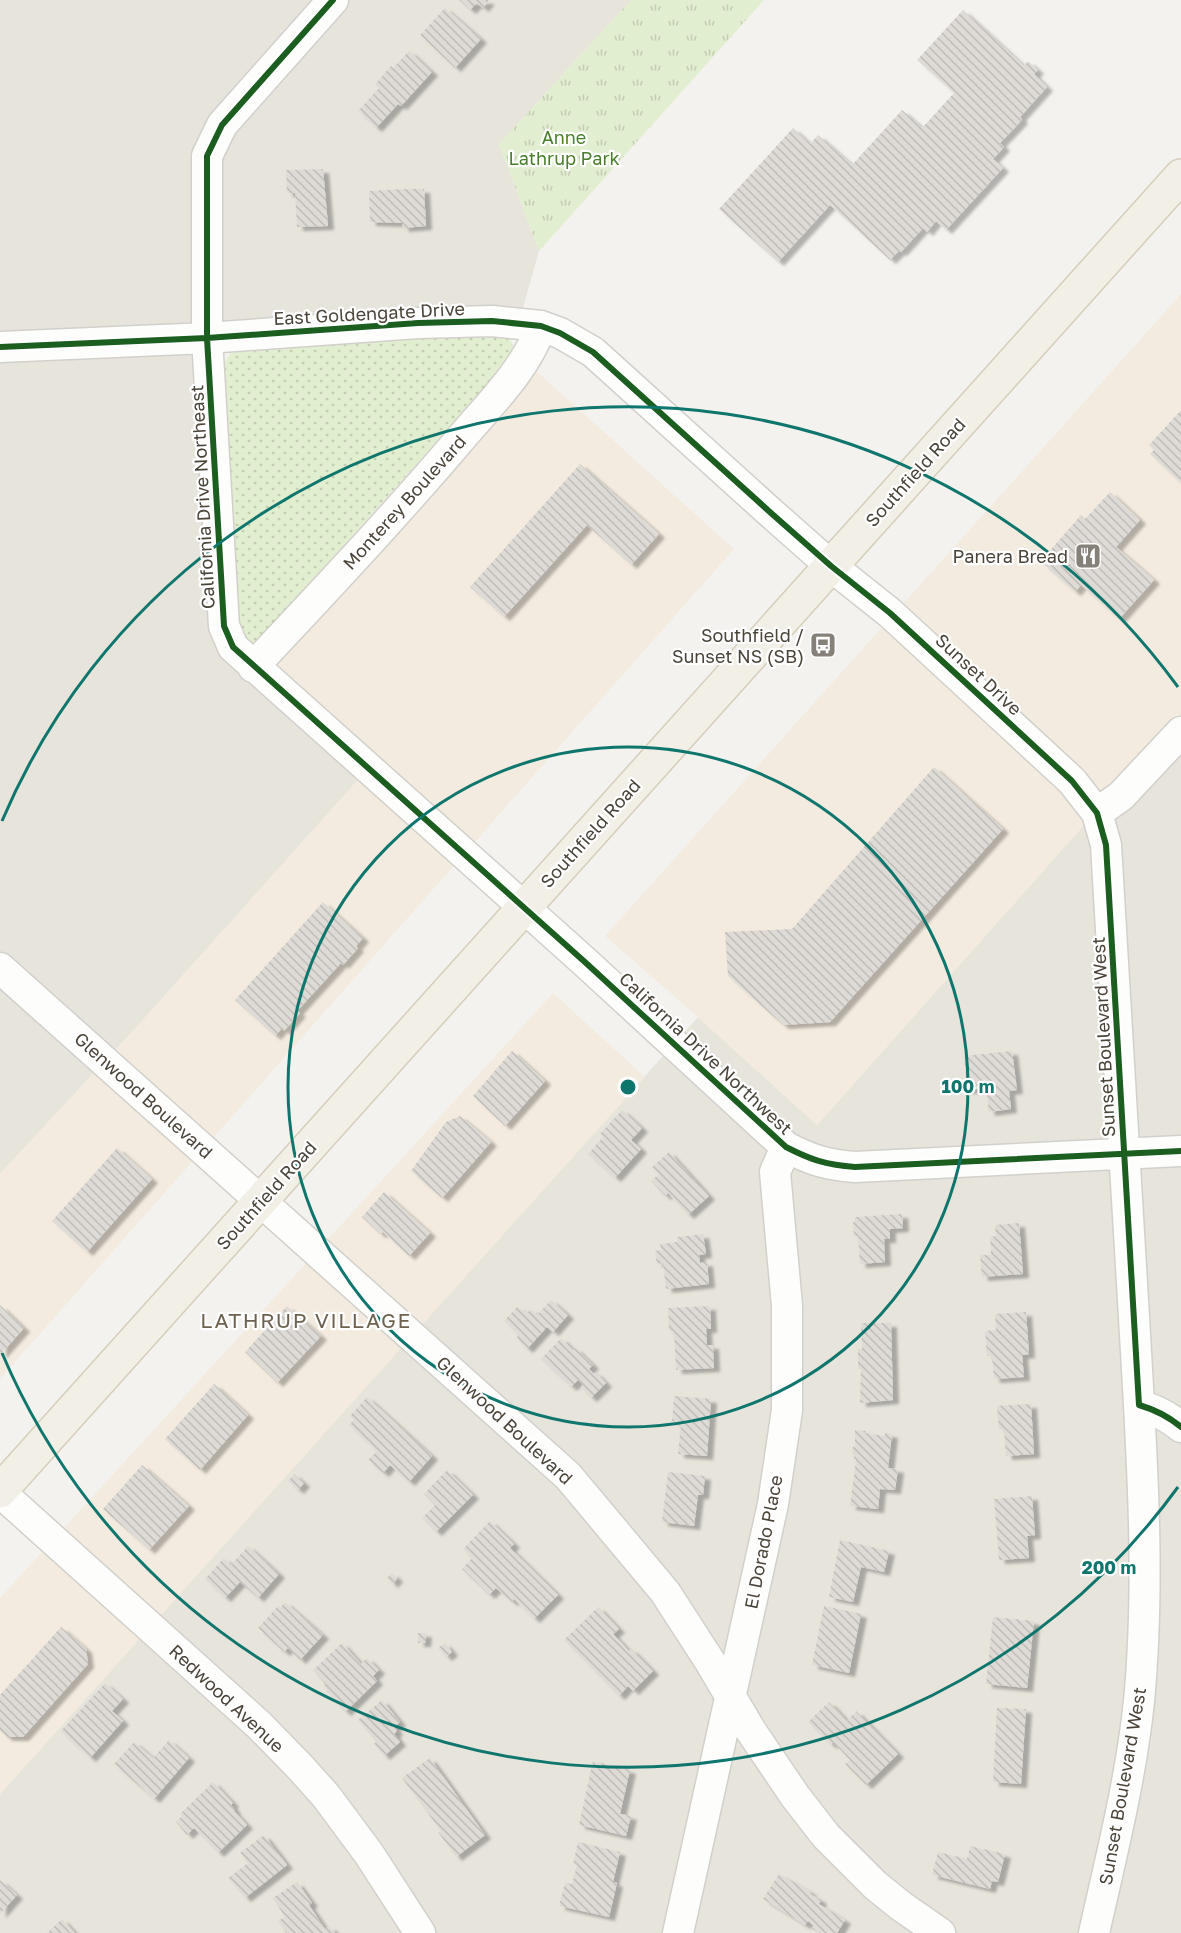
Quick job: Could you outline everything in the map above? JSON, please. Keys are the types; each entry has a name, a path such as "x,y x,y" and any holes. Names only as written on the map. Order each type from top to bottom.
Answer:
{"main road":[{"name":"Southfield Road","path":"0,1491 1181,176"}],"street":[{"name":"California Drive Northeast","path":"333,0 222,124 207,156 207,338 224,626 233,647 253,667 523,908"},
{"name":"East Goldengate Drive","path":"0,347 207,338 418,323 492,321 541,326 560,333 593,352 831,566"},
{"name":"Monterey Boulevard","path":"253,667 402,507 496,397 531,350 541,326"},
{"name":"Sunset Drive","path":"831,566 890,613 1072,780 1097,813"},
{"path":"1097,813 1143,775 1181,732"},
{"name":"Sunset Boulevard West","path":"1094,1933 1118,1825 1139,1703 1143,1641 1139,1405 1125,1153 1106,845 1097,813"},
{"name":"California Drive Northwest","path":"523,908 707,1072 786,1147 811,1160 855,1167 1181,1151"},
{"name":"Glenwood Boulevard","path":"0,968 568,1476 664,1592 751,1731 795,1796 826,1836 875,1885 940,1933"},
{"name":"El Dorado Place","path":"678,1933 773,1504 787,1410 787,1306 775,1172 786,1147"},
{"path":"1139,1405 1155,1409 1181,1427"},
{"name":"Redwood Avenue","path":"0,1491 251,1718 300,1767 342,1817 420,1933"}],"shaded area":[{"path":"0,0 631,0 499,144 539,251 522,311 196,325 214,612 363,775 132,1032 0,1174"},
{"path":"1181,294 1181,716 817,1125 605,936"},
{"path":"534,369 734,549 0,1379 0,1174 132,1032 362,775 252,675"},
{"path":"1181,716 1181,1933 0,1933 0,1794 698,1017 817,1125"},
{"path":"553,993 645,1077 0,1794 0,1598"}],"green space":[{"name":"Anne Lathrup Park","path":"631,0 764,0 539,251 499,144"},
{"path":"507,336 513,347 504,366 264,635 256,642 249,643 238,633 221,369 230,354 238,350 387,337"}],"building":[{"path":"459,0 489,0 483,8 477,3 470,10"},
{"path":"445,8 481,39 455,68 420,35"},
{"path":"963,10 1024,66 1028,61 1038,70 1034,74 1047,87 1020,117 1022,120 1000,143 1004,147 993,159 1003,168 946,230 936,221 927,232 923,228 901,252 899,251 890,260 830,205 778,262 719,209 793,128 810,144 818,135 852,165 902,110 922,128 954,93 917,60"},
{"path":"409,51 432,72 401,106 398,104 376,128 358,111 379,88 375,84"},
{"path":"323,169 328,226 297,227 295,193 287,193 286,170"},
{"path":"424,189 426,226 403,228 402,223 370,222 369,191"},
{"path":"1181,410 1181,483 1150,454 1154,450 1149,445"},
{"path":"580,464 659,534 631,565 587,525 504,617 470,587"},
{"name":"Panera Bread","path":"1110,492 1140,520 1116,547 1154,580 1119,619 1081,585 1075,592 1044,565 1051,558 1047,554 1081,515 1085,519"},
{"path":"934,767 1003,829 830,1022 783,1025 728,976 725,932 792,929"},
{"path":"323,902 363,938 356,946 358,948 343,965 341,963 297,1011 300,1013 284,1031 282,1028 275,1036 235,1000"},
{"path":"512,1051 545,1081 505,1126 473,1096"},
{"path":"1012,1051 1017,1090 1009,1091 1011,1109 989,1112 986,1088 967,1090 964,1056"},
{"path":"622,1110 642,1128 631,1140 641,1149 615,1178 588,1154 603,1137 600,1134"},
{"path":"460,1116 491,1142 442,1198 411,1171 446,1122"},
{"path":"117,1148 152,1179 87,1252 52,1221"},
{"path":"669,1152 709,1196 688,1215 668,1193 665,1196 651,1181 659,1174 652,1167"},
{"path":"384,1192 430,1233 409,1256 383,1232 380,1234 362,1217"},
{"path":"902,1214 903,1228 890,1229 890,1239 884,1239 885,1262 860,1264 858,1236 854,1237 855,1217"},
{"path":"1019,1223 1023,1274 982,1277 980,1255 991,1255 990,1237 996,1236 995,1225"},
{"path":"703,1234 706,1254 699,1255 700,1263 707,1262 709,1284 666,1289 663,1263 657,1264 655,1251 661,1250 660,1244 677,1242 677,1237"},
{"path":"551,1300 568,1315 553,1332 547,1327 527,1349 517,1339 518,1334 504,1321 517,1307 527,1313 531,1309 537,1315"},
{"path":"0,1305 24,1328 0,1355"},
{"path":"287,1306 321,1336 277,1383 245,1352"},
{"path":"710,1306 711,1329 706,1329 707,1345 713,1345 714,1368 676,1370 674,1331 669,1331 668,1308"},
{"path":"1026,1312 1029,1354 1022,1355 1024,1377 994,1379 992,1356 987,1356 985,1331 996,1330 995,1314"},
{"path":"861,1323 891,1323 893,1400 860,1403 861,1369 858,1369 858,1349 862,1349"},
{"path":"561,1338 593,1365 589,1369 606,1383 591,1398 581,1388 583,1385 578,1380 571,1387 541,1359"},
{"path":"214,1384 248,1415 200,1470 165,1439"},
{"path":"674,1396 711,1399 707,1456 678,1454 681,1422 672,1421"},
{"path":"367,1397 432,1456 409,1482 390,1465 383,1473 368,1460 377,1451 349,1425 354,1420 350,1416"},
{"path":"1031,1404 1034,1454 1006,1456 1004,1429 999,1429 997,1406"},
{"path":"855,1430 885,1436 885,1433 892,1434 888,1468 898,1469 895,1490 880,1489 878,1509 850,1506 856,1459 852,1454 853,1446 855,1447"},
{"path":"142,1465 189,1506 149,1550 103,1509"},
{"path":"447,1470 473,1495 436,1532 422,1518 435,1505 424,1494"},
{"path":"668,1472 705,1476 703,1495 698,1495 694,1526 662,1522"},
{"path":"294,1474 304,1483 298,1490 288,1481"},
{"path":"1032,1496 1035,1535 1027,1536 1029,1558 999,1560 994,1499"},
{"path":"490,1521 514,1544 510,1548 558,1595 534,1619 514,1599 512,1602 496,1588 489,1595 462,1569 472,1558 463,1549"},
{"path":"840,1540 889,1551 884,1572 861,1567 853,1602 829,1597"},
{"path":"248,1546 279,1574 258,1598 240,1582 225,1598 205,1579 224,1558 231,1565"},
{"path":"392,1573 397,1578 392,1584 387,1578"},
{"path":"285,1602 323,1635 300,1660 288,1648 284,1652 258,1628 278,1606 280,1608"},
{"path":"824,1606 861,1614 849,1673 812,1665"},
{"path":"598,1607 619,1629 613,1634 653,1671 633,1691 628,1686 619,1696 564,1640"},
{"path":"993,1617 1034,1621 1027,1688 986,1684"},
{"path":"61,1627 86,1649 88,1664 23,1737 7,1737 0,1731 0,1695"},
{"path":"418,1633 426,1633 425,1643 418,1643"},
{"path":"342,1643 361,1664 367,1658 379,1670 373,1676 377,1681 345,1712 326,1691 325,1684 313,1670"},
{"path":"445,1643 452,1652 446,1657 438,1648"},
{"path":"105,1683 123,1699 112,1711 123,1721 90,1758 61,1731"},
{"path":"382,1700 400,1722 394,1727 397,1731 394,1734 400,1742 384,1756 358,1720"},
{"path":"829,1702 847,1721 856,1711 898,1754 866,1785 845,1764 850,1760 833,1742 831,1745 808,1722"},
{"path":"997,1708 1026,1709 1021,1784 993,1782"},
{"path":"169,1740 189,1758 154,1799 114,1764 134,1742 153,1758"},
{"path":"430,1758 485,1835 456,1857 438,1832 441,1831 402,1778"},
{"path":"593,1761 630,1770 620,1814 631,1816 626,1836 579,1825"},
{"path":"213,1782 233,1803 231,1805 234,1811 247,1825 218,1853 194,1828 187,1835 176,1822 182,1816 180,1814"},
{"path":"264,1835 287,1865 245,1898 228,1878 248,1863 240,1853"},
{"path":"578,1842 620,1852 613,1882 617,1883 609,1917 559,1906 565,1883 572,1884 577,1865 573,1864"},
{"path":"970,1846 1005,1854 998,1882 992,1881 990,1889 932,1875 938,1852 967,1859"},
{"path":"779,1874 811,1892 810,1894 821,1900 819,1904 845,1920 837,1933 819,1933 812,1929 814,1926 808,1921 805,1925 763,1899"},
{"path":"0,1880 17,1895 0,1914"},
{"path":"297,1882 312,1903 309,1905 325,1929 330,1926 335,1933 286,1933 278,1921 285,1917 273,1898"},
{"path":"62,1919 75,1933 47,1933"}],"cycle path":[{"path":"333,0 222,125 207,156 207,338 224,626 233,647 586,963 786,1147 819,1161 855,1167 1181,1151"},
{"path":"0,347 207,338 418,323 492,321 541,326 560,333 593,352 831,566 890,613 1072,781 1097,813 1106,845 1139,1405 1162,1414 1181,1427"}],"place":[{"name":"Panera Bread","path":"1088,556"},
{"name":"Southfield / Sunset NS (SB)","path":"823,645"}],"district":[{"name":"LATHRUP VILLAGE","path":"306,1320"}]}
